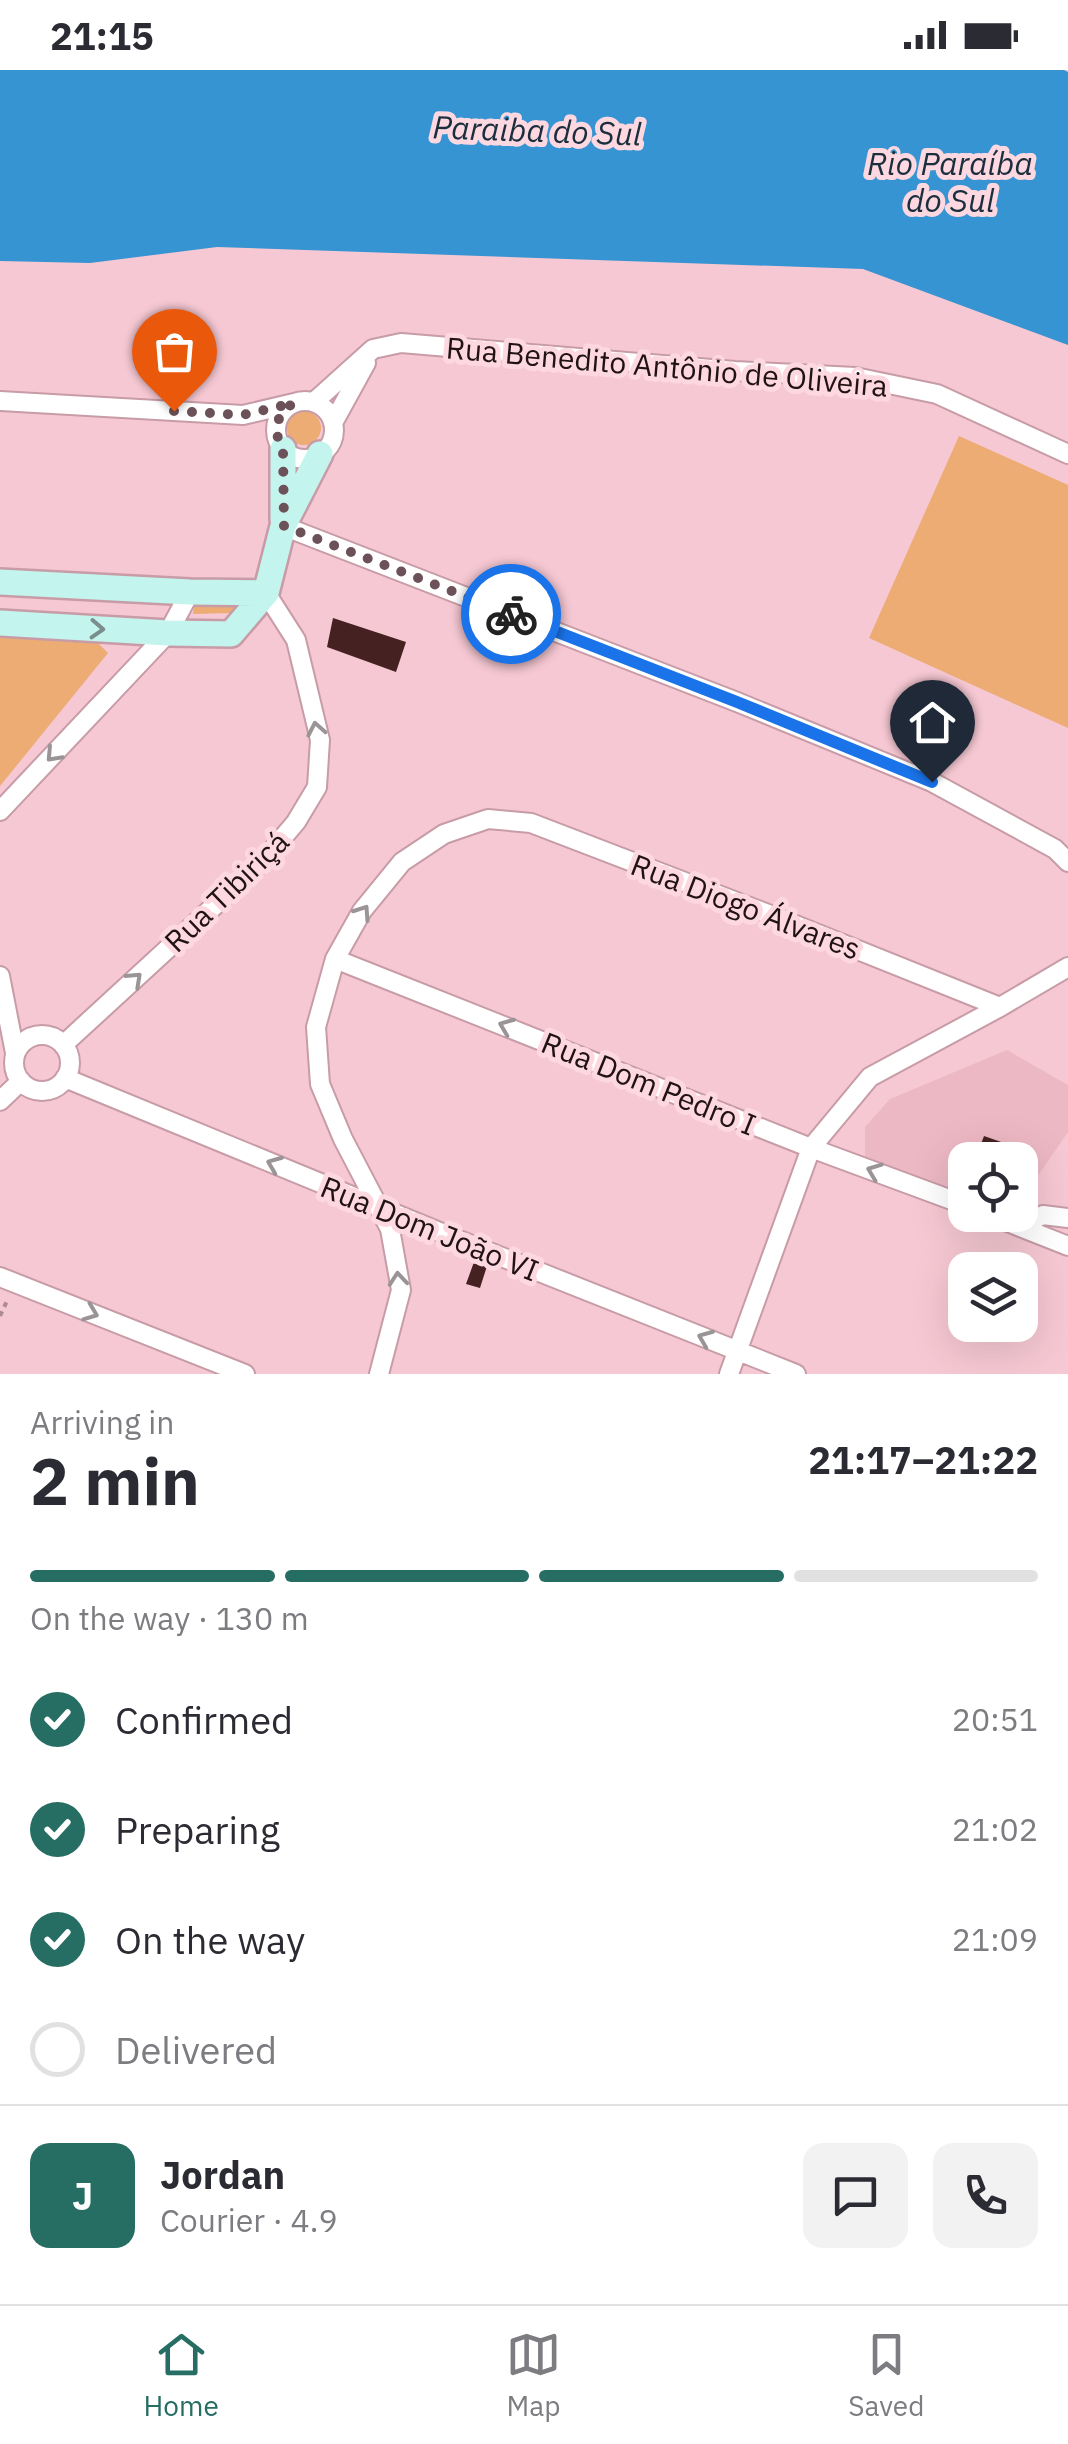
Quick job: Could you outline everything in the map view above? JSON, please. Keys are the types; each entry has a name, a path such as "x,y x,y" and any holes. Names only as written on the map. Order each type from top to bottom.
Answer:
{"street":[{"name":"Rua Benedito Antônio de Oliveira","path":"373,349 400,343 735,372 855,378 937,394 1068,454"},
{"path":"314,402 373,349"},
{"path":"0,623 231,634 266,593 284,526 320,454 332,440 333,423 373,349"},
{"path":"0,401 243,415 314,402 326,410 333,423"},
{"path":"284,526 280,414 294,403"},
{"path":"243,415 297,458 320,454"},
{"path":"284,526 932,782 1055,849 1068,862"},
{"path":"0,582 266,593"},
{"path":"0,811 168,633 190,592"},
{"name":"Rua Tibiriçá","path":"63,1045 263,861 296,822 317,786 320,740 296,640 266,593"},
{"name":"Rua Diogo Álvares","path":"335,958 362,911 402,862 444,834 488,819 531,823 1000,1008"},
{"path":"335,958 316,1027 320,1084 343,1139 390,1228 401,1290 379,1374"},
{"name":"Rua Dom Pedro I","path":"335,958 948,1200"},
{"path":"729,1374 812,1148 870,1077 1068,967"},
{"path":"0,976 16,1053 14,1068 20,1081 44,1091 65,1078 70,1061 55,1038 37,1035 16,1053"},
{"name":"Rua Dom João VI","path":"65,1078 796,1374"},
{"path":"0,1101 20,1081"},
{"path":"1038,1217 1044,1214 1068,1218"},
{"path":"1034,1232 1068,1246"},
{"path":"0,1277 246,1374"}],"shaded area":[{"path":"304,411 316,416 321,428 316,440 304,445 292,440 287,428 292,416"},
{"path":"959,436 1068,485 1068,728 869,638"},
{"path":"235,600 238,606 233,613 193,614 199,601"},
{"path":"0,634 95,640 108,653 0,786"},
{"path":"1007,1050 1068,1085 1068,1132 1038,1176 1038,1142 948,1142 948,1188 865,1157 865,1127 890,1099"}],"water":[{"name":"Rio Paraíba do Sul","path":"0,70 1064,70 1068,72 1068,345 863,269 217,247 90,263 0,261"}],"building":[{"path":"333,618 406,642 396,672 327,647"},
{"path":"474,1262 487,1266 480,1288 466,1284"}],"way so far":[{"path":"174,411 243,415 294,403 286,407 276,423 283,450 284,526 511,614"}],"route":[{"path":"511,614 932,782"}],"water label":[{"name":"Paraiba do Sul","path":"537,130"}]}
